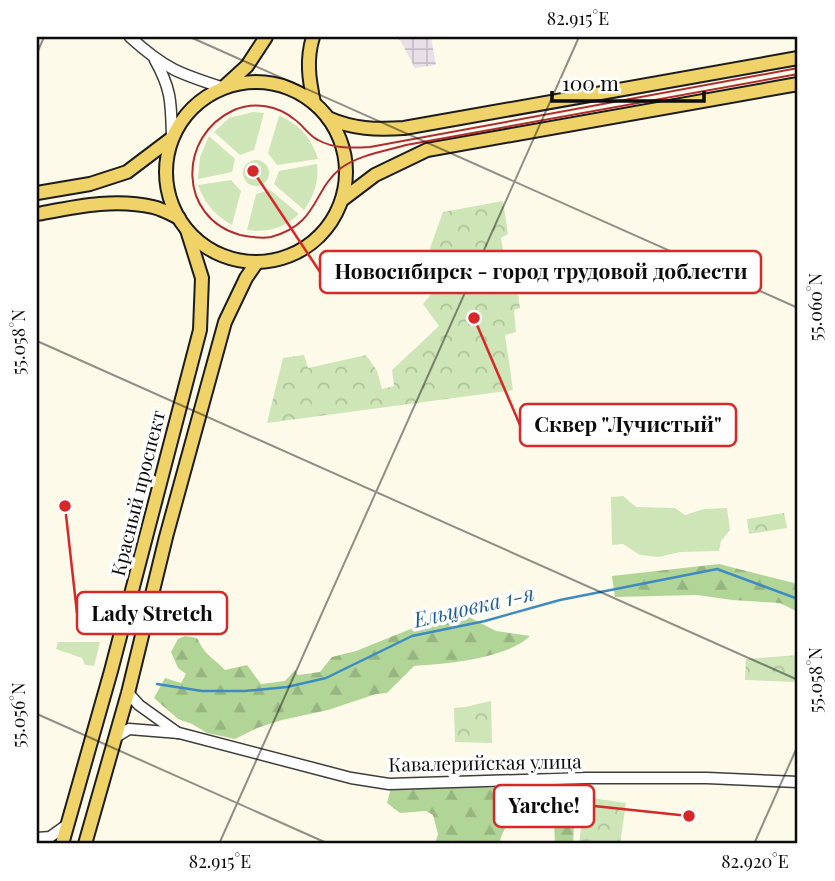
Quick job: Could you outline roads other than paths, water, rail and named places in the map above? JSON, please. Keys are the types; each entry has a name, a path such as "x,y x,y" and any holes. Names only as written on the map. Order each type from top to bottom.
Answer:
{"main road":[{"path":"224,88 247,66 266,37"},
{"path":"313,37 308,53 308,77 314,103"},
{"path":"328,118 347,126 404,128 798,58"},
{"path":"247,82 271,83 294,90 314,103 328,118 341,143 346,171 342,200 332,220 318,237 300,250 279,259 257,262 238,260 219,254 202,244 179,218 168,192 166,165 173,138 185,116 202,99 224,88 247,82"},
{"path":"342,200 375,175 427,150 798,84"},
{"path":"37,194 90,184 127,172 173,138"},
{"path":"37,214 95,203 155,207 179,218"},
{"name":"Красный проспект","path":"62,844 111,671 200,330 202,278 187,230"},
{"name":"Красный проспект","path":"85,844 128,693 166,537 225,322 246,278 257,262"}],"street":[{"path":"130,37 155,60 186,76 224,88"},
{"path":"155,60 166,79 171,95 173,138"},
{"path":"128,693 139,705 179,733"},
{"path":"116,737 128,729 179,733"},
{"name":"Кавалерийская улица","path":"179,733 382,784 587,778 707,778 798,782"},
{"path":"37,838 50,837 68,824"}],"waterway":[{"name":"Ельцовка 1-я","path":"157,684 202,691 287,687 326,678 412,636 485,621 560,600 717,569 798,599"}],"tram line":[{"path":"798,68 370,147 330,145 314,138 297,121 281,111 258,105 242,107 215,122 202,138 195,156 192,176 196,195 205,212 220,226 240,235 271,237 287,231 307,216 332,177 341,168 372,154 406,145 798,74"}],"place":[{"name":"Новосибирск - город трудовой доблести","path":"253,171"},
{"name":"Сквер \"Лучистый\"","path":"474,318"},
{"name":"Lady Stretch","path":"65,506"},
{"name":"Yarche!","path":"689,816"}]}
